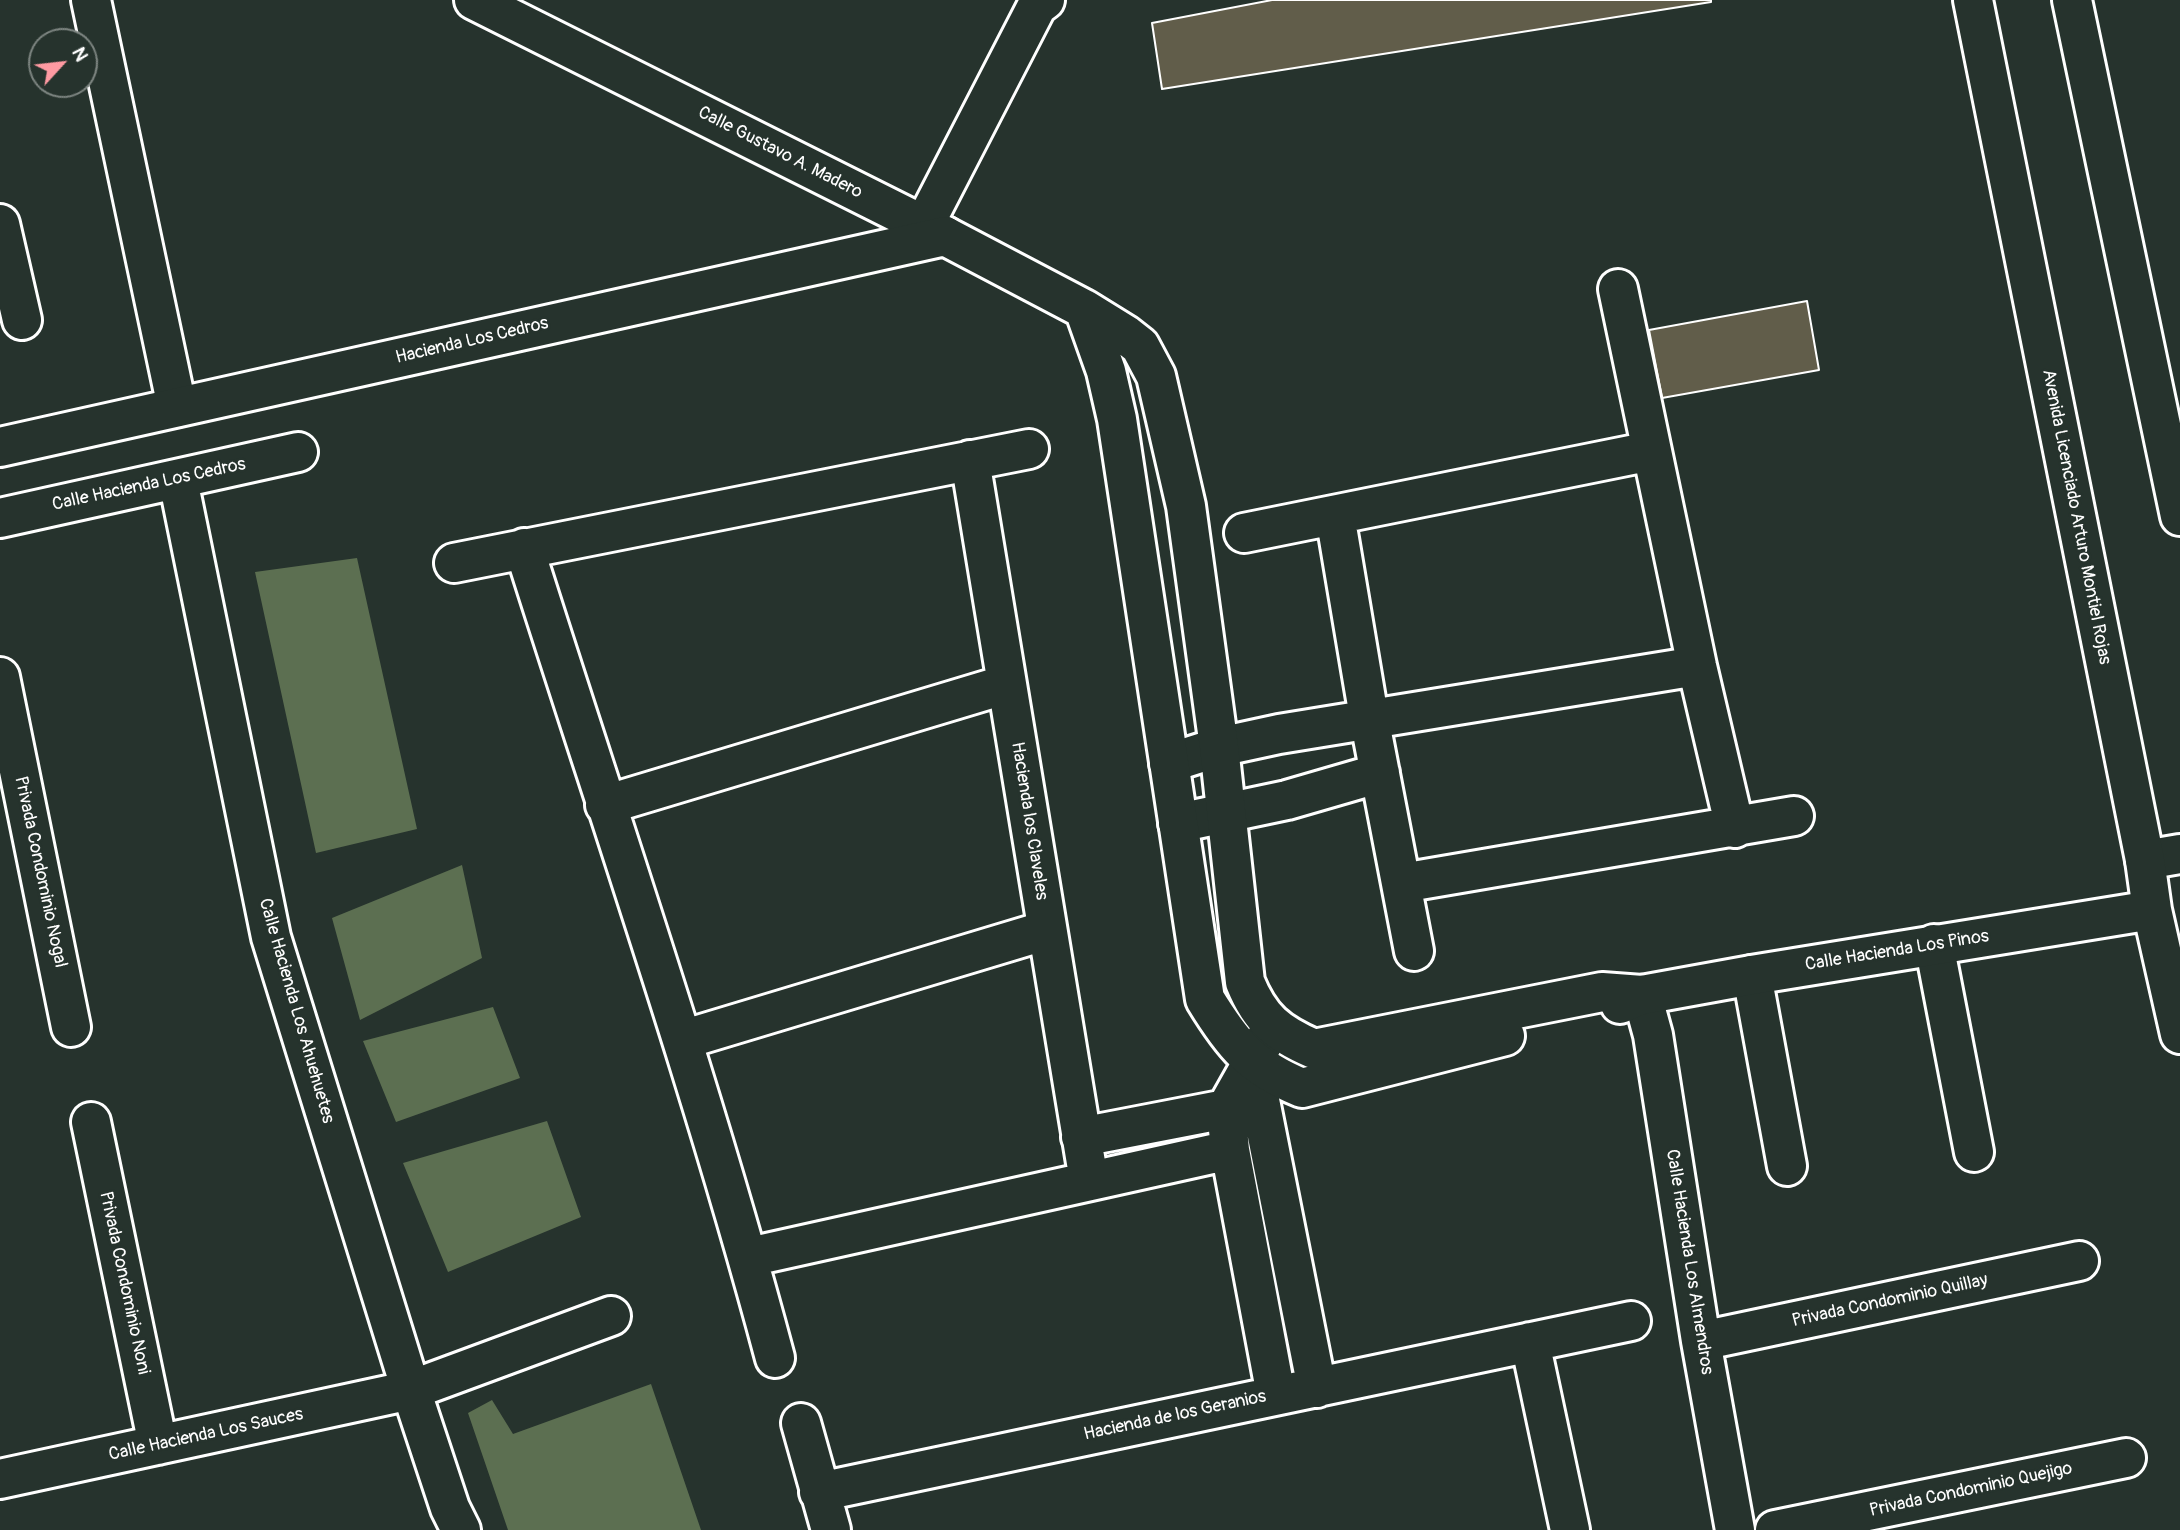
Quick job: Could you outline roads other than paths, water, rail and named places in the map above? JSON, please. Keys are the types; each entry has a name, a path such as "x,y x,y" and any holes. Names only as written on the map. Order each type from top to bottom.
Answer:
{"street":[{"path":"91,0 177,407"},
{"name":"Calle Gustavo A. Madero","path":"474,0 934,230 1084,309 1140,346 1156,376 1186,506 1219,747 1245,982 1256,1009 1273,1026"},
{"path":"934,230 1037,6 1045,0"},
{"name":"Avenida Licenciado Arturo Montiel Rojas","path":"1973,0 2162,857 2152,910 2180,1034"},
{"path":"2072,0 2180,516"},
{"path":"0,225 22,320"},
{"name":"Hacienda Los Cedros","path":"0,447 934,230"},
{"path":"1618,289 1697,666 1735,828"},
{"path":"1084,309 1106,371 1117,419 1205,999 1229,1040 1275,1077 1302,1088 1606,1009 1642,995"},
{"path":"454,563 1029,449"},
{"path":"1244,533 1651,451"},
{"name":"Calle Hacienda Los Cedros","path":"0,518 298,452"},
{"name":"Hacienda los Claveles","path":"970,460 1089,1181"},
{"name":"Calle Hacienda Los Ahuehuetes","path":"178,480 271,937 411,1390 450,1508 461,1530"},
{"path":"1335,515 1369,718 1414,951"},
{"path":"524,548 681,1040 748,1257 775,1358"},
{"path":"1169,763 1219,747 1369,718 1697,666"},
{"name":"Privada Condominio Nogal","path":"0,677 71,1027"},
{"path":"605,805 1007,684"},
{"path":"1178,823 1287,800 1380,773"},
{"path":"1402,883 1794,816"},
{"name":"Calle Hacienda Los Pinos","path":"1642,995 1934,944 2152,910"},
{"path":"681,1040 1047,930"},
{"path":"1934,944 1974,1152"},
{"path":"1752,975 1787,1166"},
{"path":"1276,1395 1230,1150 1226,1109 1273,1026 1292,1040 1314,1049 1602,992 1642,995"},
{"name":"Calle Hacienda Los Almendros","path":"1642,995 1653,1035 1701,1340 1735,1530"},
{"path":"1252,1060 1317,1388"},
{"path":"1081,1137 1226,1109"},
{"name":"Privada Condominio Noni","path":"91,1122 158,1445"},
{"path":"748,1257 1230,1150"},
{"name":"Privada Condominio Quillay","path":"1701,1340 2079,1261"},
{"name":"Calle Hacienda Los Sauces","path":"0,1479 411,1390 611,1316"},
{"name":"Hacienda de los Geranios","path":"819,1492 1631,1321"},
{"path":"1530,1342 1570,1530"},
{"path":"800,1423 831,1530"},
{"name":"Privada Condominio Quejigo","path":"1775,1530 2126,1458"}]}
